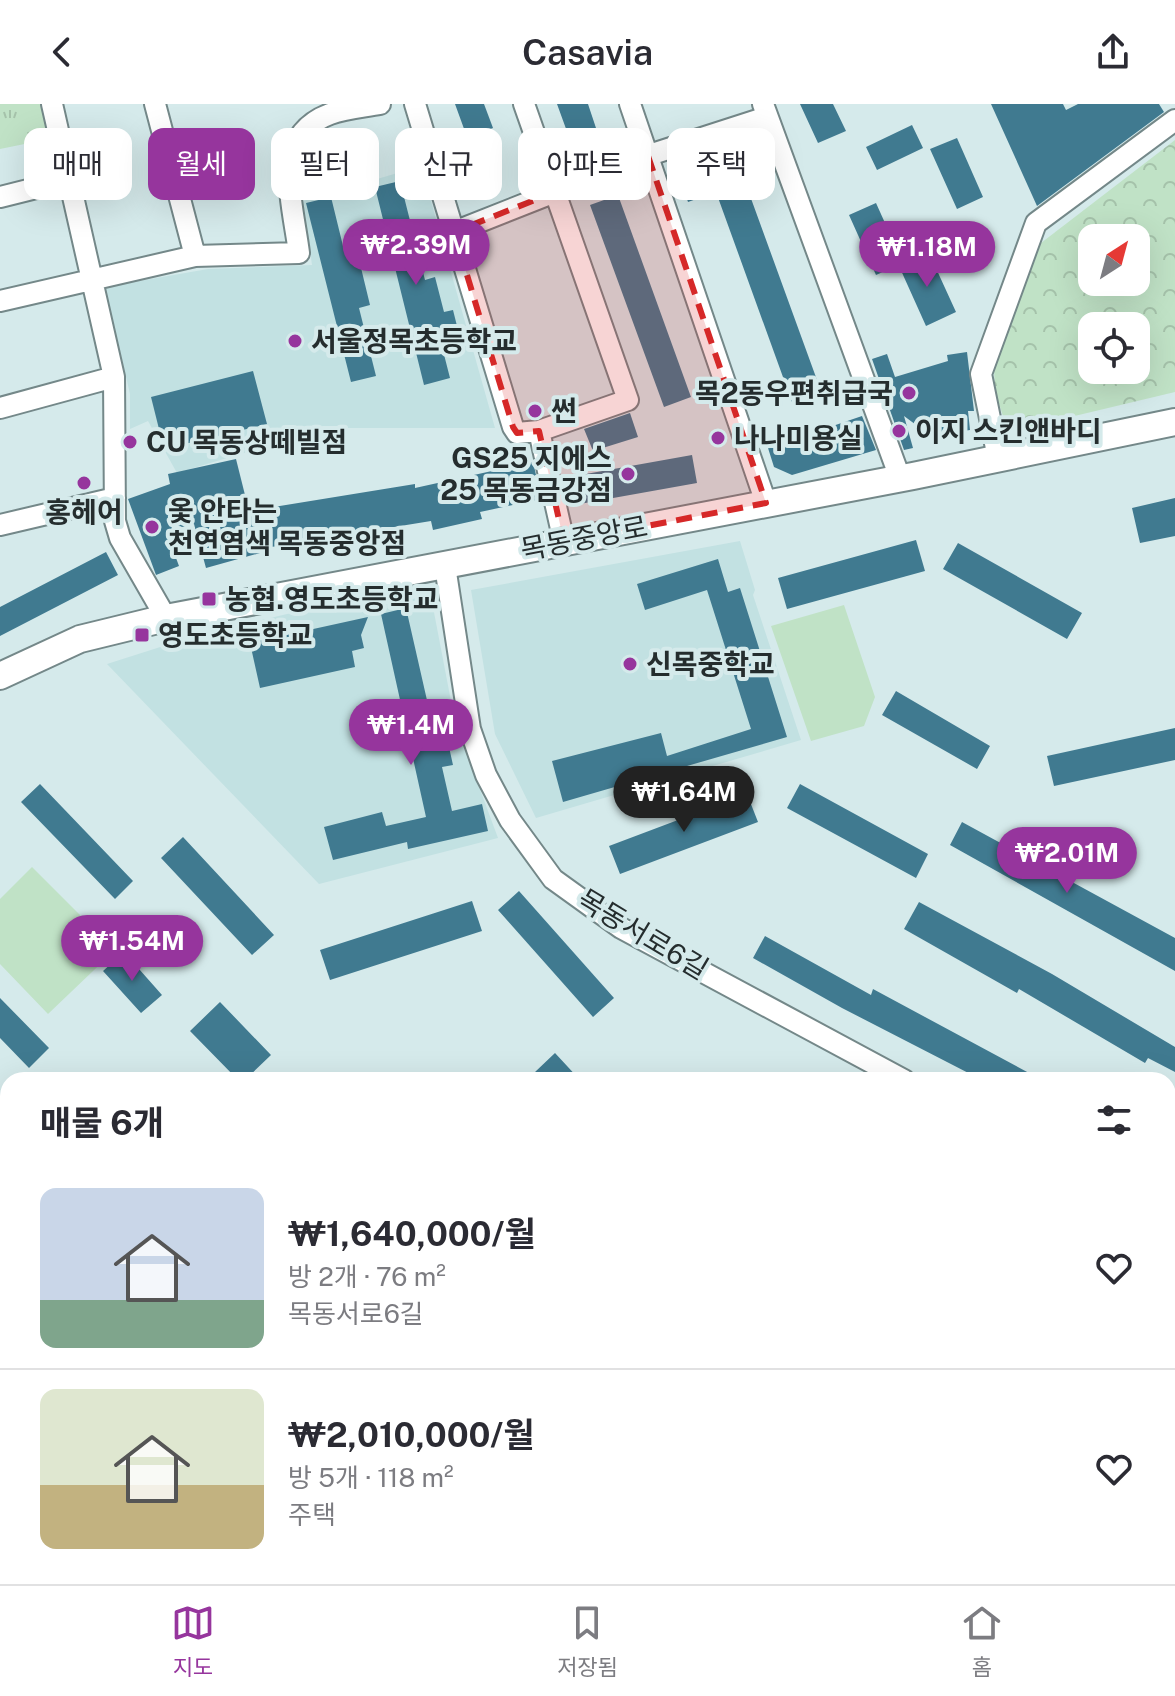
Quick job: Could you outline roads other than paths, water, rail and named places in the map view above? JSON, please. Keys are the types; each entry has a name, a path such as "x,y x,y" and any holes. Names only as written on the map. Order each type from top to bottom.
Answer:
{"main road":[{"name":"목동중앙로","path":"0,676 80,639 166,618 900,478 1175,422"}],"street":[{"path":"52,104 57,128"},
{"path":"155,104 195,256"},
{"path":"0,301 195,256 299,253 288,165 293,146 305,130 330,114 380,104"},
{"path":"415,104 517,433 539,431 628,400 558,200"},
{"path":"524,104 532,128"},
{"path":"630,104 638,128"},
{"path":"651,155 765,110 900,478"},
{"path":"998,458 981,374 1036,223 1175,120"},
{"path":"651,165 766,503"},
{"path":"0,197 24,191"},
{"path":"72,200 114,377 115,498 120,538 166,618"},
{"path":"454,232 528,200"},
{"path":"0,408 114,377"},
{"path":"539,431 564,542"},
{"path":"0,525 115,498"},
{"name":"목동서로6길","path":"445,566 470,729 486,775 510,820 553,879 621,928 889,1072"}],"place":[{"name":"서울정목초등학교","path":"295,341"},
{"name":"목2동우편취급국","path":"909,393"},
{"name":"썬","path":"535,411"},
{"name":"이지 스킨앤바디","path":"899,431"},
{"name":"나나미용실","path":"718,438"},
{"name":"CU 목동상떼빌점","path":"130,442"},
{"name":"GS25 지에스 25 목동금강점","path":"628,474"},
{"name":"홍헤어","path":"84,483"},
{"name":"옻 안타는 천연염색 목동중앙점","path":"152,527"},
{"name":"농협.영도초등학교","path":"209,599"},
{"name":"영도초등학교","path":"142,635"},
{"name":"신목중학교","path":"630,664"}]}
